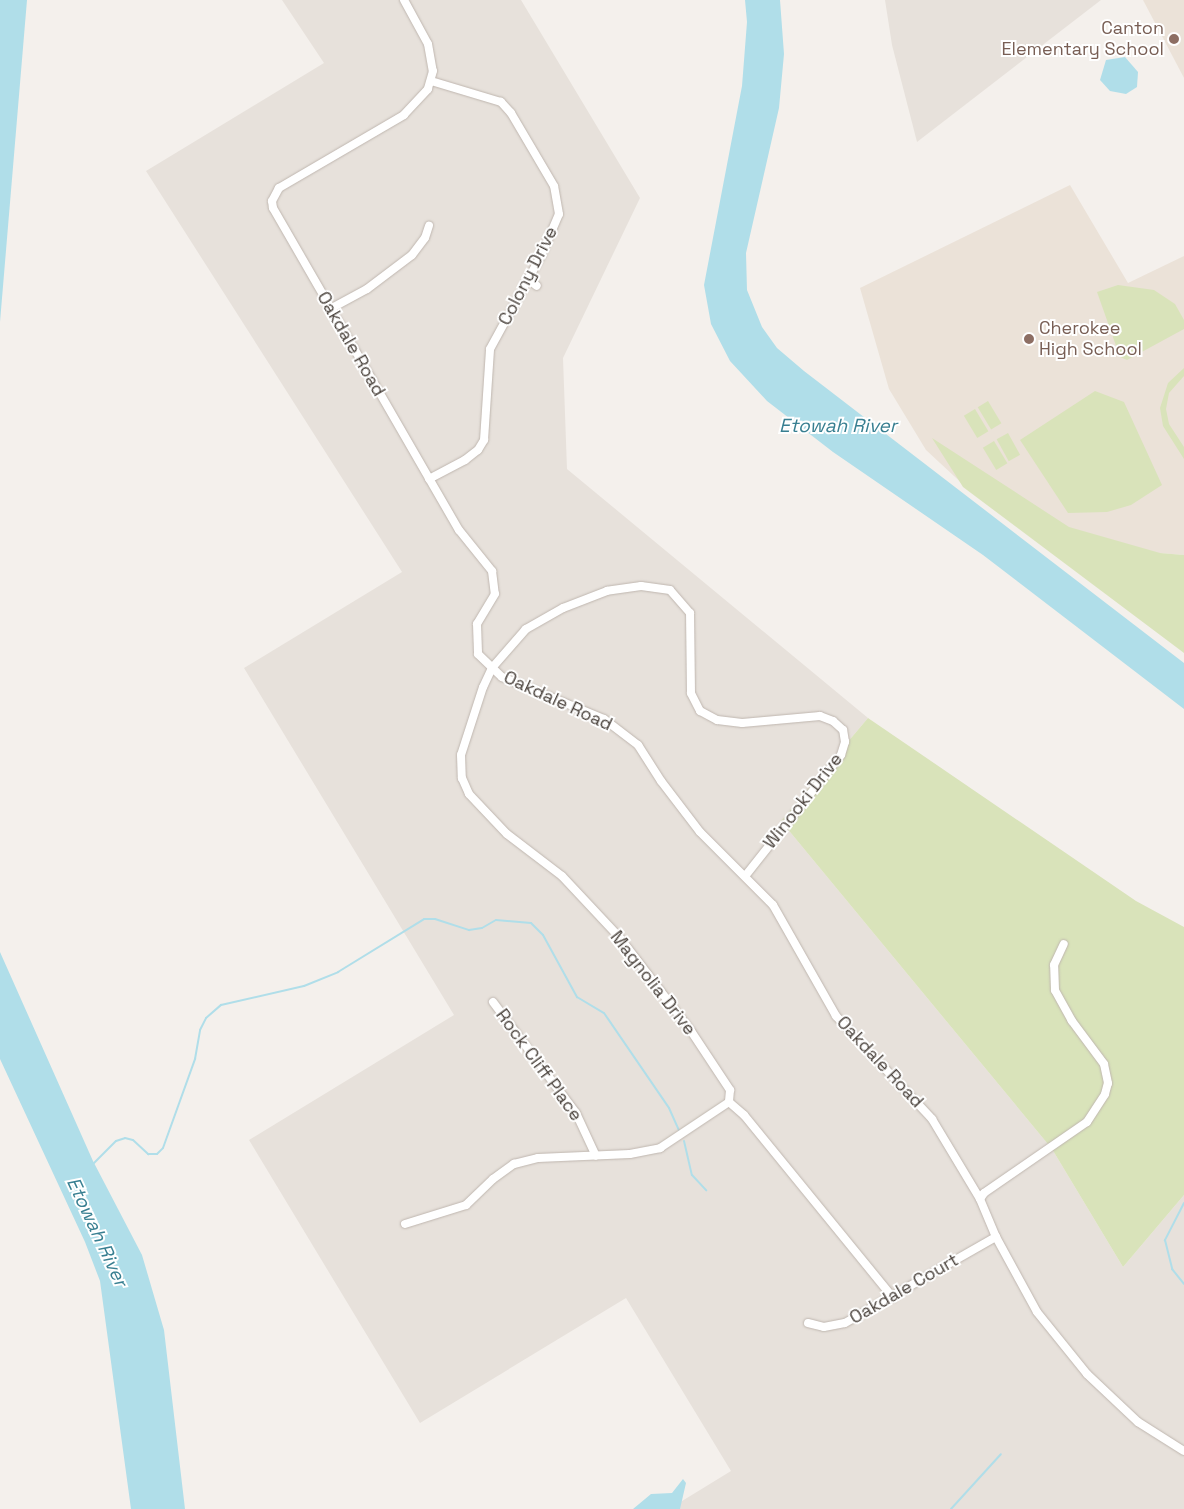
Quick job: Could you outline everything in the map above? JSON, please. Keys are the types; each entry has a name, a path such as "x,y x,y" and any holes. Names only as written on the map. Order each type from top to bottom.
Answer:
{"street":[{"path":"404,0 428,44 433,71 431,81"},
{"name":"Colony Drive","path":"429,479 468,458 484,440 490,349 528,279 559,214 554,186 511,113 501,102 431,81"},
{"name":"Oakdale Road","path":"431,81 419,102 404,115 292,179 275,193 273,208 464,538 492,571 495,594 477,624 476,644 478,654 492,668 529,690 604,719 624,733 646,754 660,781 700,832 746,875 773,905 836,1016 932,1119 980,1199 996,1237 1037,1312 1088,1374 1138,1422 1184,1451"},
{"path":"330,309 367,289 412,255 425,238 428,226"},
{"path":"528,279 538,286"},
{"name":"Winooki Drive","path":"492,668 526,629 563,608 607,592 658,587 677,595 690,613 691,693 700,710 717,720 742,723 812,716 833,720 845,736 841,755 746,875"},
{"name":"Magnolia Drive","path":"492,668 461,755 462,778 468,794 503,831 562,876 620,938 691,1031 730,1090 729,1102"},
{"path":"980,1199 984,1193 1087,1122 1105,1094 1108,1083 1104,1064 1072,1021 1055,990 1054,965 1064,944"},
{"name":"Rock Cliff Place","path":"493,1002 576,1112 596,1156"},
{"path":"405,1224 466,1206 493,1179 514,1164 538,1158 630,1154 660,1148 729,1102 744,1115 893,1298"},
{"name":"Oakdale Court","path":"808,1323 824,1327 846,1323 893,1298 996,1237"}],"shaded area":[{"path":"282,0 521,0 640,198 563,358 567,469 868,718 781,821 1052,1149 1123,1267 1184,1195 1184,1509 669,1509 731,1471 626,1298 420,1423 249,1140 454,1015 244,668 402,572 146,171 324,63"},
{"path":"885,0 1101,0 917,142 892,45"},
{"name":"Canton Elementary School","path":"1143,0 1184,0 1184,78"},
{"name":"Cherokee High School","path":"1070,185 1128,283 1184,256 1184,555 1160,553 1122,574 968,489 926,450 889,389 860,288"}],"green space":[{"path":"1118,285 1154,290 1175,304 1184,320 1184,329 1127,360 1120,357 1097,292"},
{"path":"1184,368 1184,376 1169,393 1166,409 1169,424 1184,447 1184,459 1163,426 1160,408 1168,383"},
{"path":"1095,391 1124,402 1162,485 1131,505 1107,512 1068,513 1020,440"},
{"path":"988,401 1001,423 991,429 978,407"},
{"path":"975,409 988,431 977,438 964,416"},
{"path":"1008,433 1020,455 1009,461 997,439"},
{"path":"932,438 1069,527 1160,553 1184,555 1184,653 963,487"},
{"path":"994,441 1007,463 996,470 983,448"},
{"path":"868,718 1136,901 1184,927 1184,1195 1123,1267 1052,1149 781,821"}],"water":[{"path":"0,0 27,0 0,322"},
{"name":"Etowah River","path":"745,0 780,0 784,54 779,108 746,253 747,290 762,327 777,348 804,371 1184,663 1184,709 983,555 833,452 767,401 730,361 711,324 704,285 742,86 747,22"},
{"path":"1125,57 1138,72 1137,87 1126,94 1110,91 1100,80 1106,60"},
{"name":"Etowah River","path":"0,952 93,1161 142,1255 164,1330 185,1509 131,1509 100,1281 85,1242 0,1059"},
{"path":"683,1479 686,1483 680,1509 633,1509 651,1494 672,1493"}],"waterway":[{"path":"94,1163 116,1141 125,1138 133,1140 148,1154 157,1154 163,1148 195,1059 200,1030 206,1018 221,1005 304,986 338,972 424,919 435,919 469,930 482,928 496,920 531,923 543,935 577,997 604,1013 669,1108 679,1130"},
{"path":"684,1141 692,1175 706,1190"},
{"path":"1184,1203 1165,1240 1172,1269 1184,1284"},
{"path":"951,1509 1001,1454"}],"place":[{"name":"Canton Elementary School","path":"1174,39"},
{"name":"Cherokee High School","path":"1029,339"}]}
